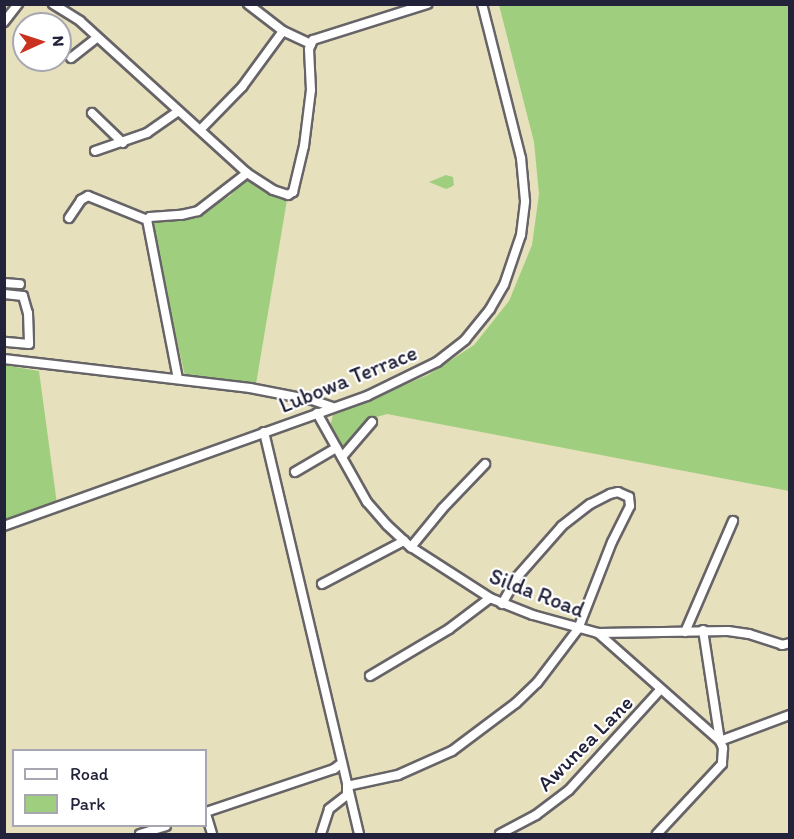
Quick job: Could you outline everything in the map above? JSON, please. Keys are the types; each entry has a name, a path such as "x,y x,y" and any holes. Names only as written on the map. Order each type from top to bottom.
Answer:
{"street":[{"path":"4,21 18,4"},
{"path":"52,4 80,21 247,173 285,195 293,192 304,146 310,107 311,44 318,38 427,4"},
{"path":"248,4 283,31 311,44"},
{"name":"Lubowa Terrace","path":"4,526 396,384 437,362 465,340 490,309 504,285 521,235 525,187 521,159 482,4"},
{"path":"201,129 242,87 283,31"},
{"path":"72,57 97,38"},
{"path":"95,152 147,133 178,111"},
{"path":"92,113 123,143"},
{"path":"147,220 150,217 198,211 247,173"},
{"path":"69,218 81,200 88,196 147,220"},
{"path":"147,220 178,379"},
{"path":"4,283 20,284"},
{"path":"4,294 23,296 28,313 29,344 4,342"},
{"path":"4,359 250,388 312,400 332,408"},
{"name":"Silda Road","path":"317,413 367,502 411,547 489,598 578,629 598,633 703,630 738,632 782,645 789,643"},
{"path":"342,457 372,422"},
{"path":"264,432 359,834"},
{"path":"295,472 336,448"},
{"path":"411,547 443,508 485,465"},
{"path":"347,786 398,775 452,751 516,703 537,683 578,629 612,542 630,506 629,497 624,493 610,494 590,504 562,526 517,577 502,604"},
{"path":"685,632 733,521"},
{"path":"322,584 404,541"},
{"path":"370,676 449,629 489,598"},
{"path":"657,834 722,764 723,748 703,630"},
{"path":"598,633 720,741"},
{"name":"Awunea Lane","path":"500,834 536,815 569,790 660,690"},
{"path":"720,741 789,715"},
{"path":"207,813 334,769 342,763"},
{"path":"322,834 329,809 347,795 347,786"},
{"path":"207,816 212,834"},
{"path":"140,834 160,827"}],"green space":[{"path":"499,5 789,5 789,491 387,414 370,419 343,452 341,450 330,427 333,415 428,375 474,345 509,301 532,245 539,194 534,142"},
{"path":"446,175 453,177 454,185 451,187 446,189 429,182"},
{"path":"246,179 287,200 256,384 185,376 150,223 189,218 230,196"},
{"path":"4,365 39,371 57,504 4,523"}]}
